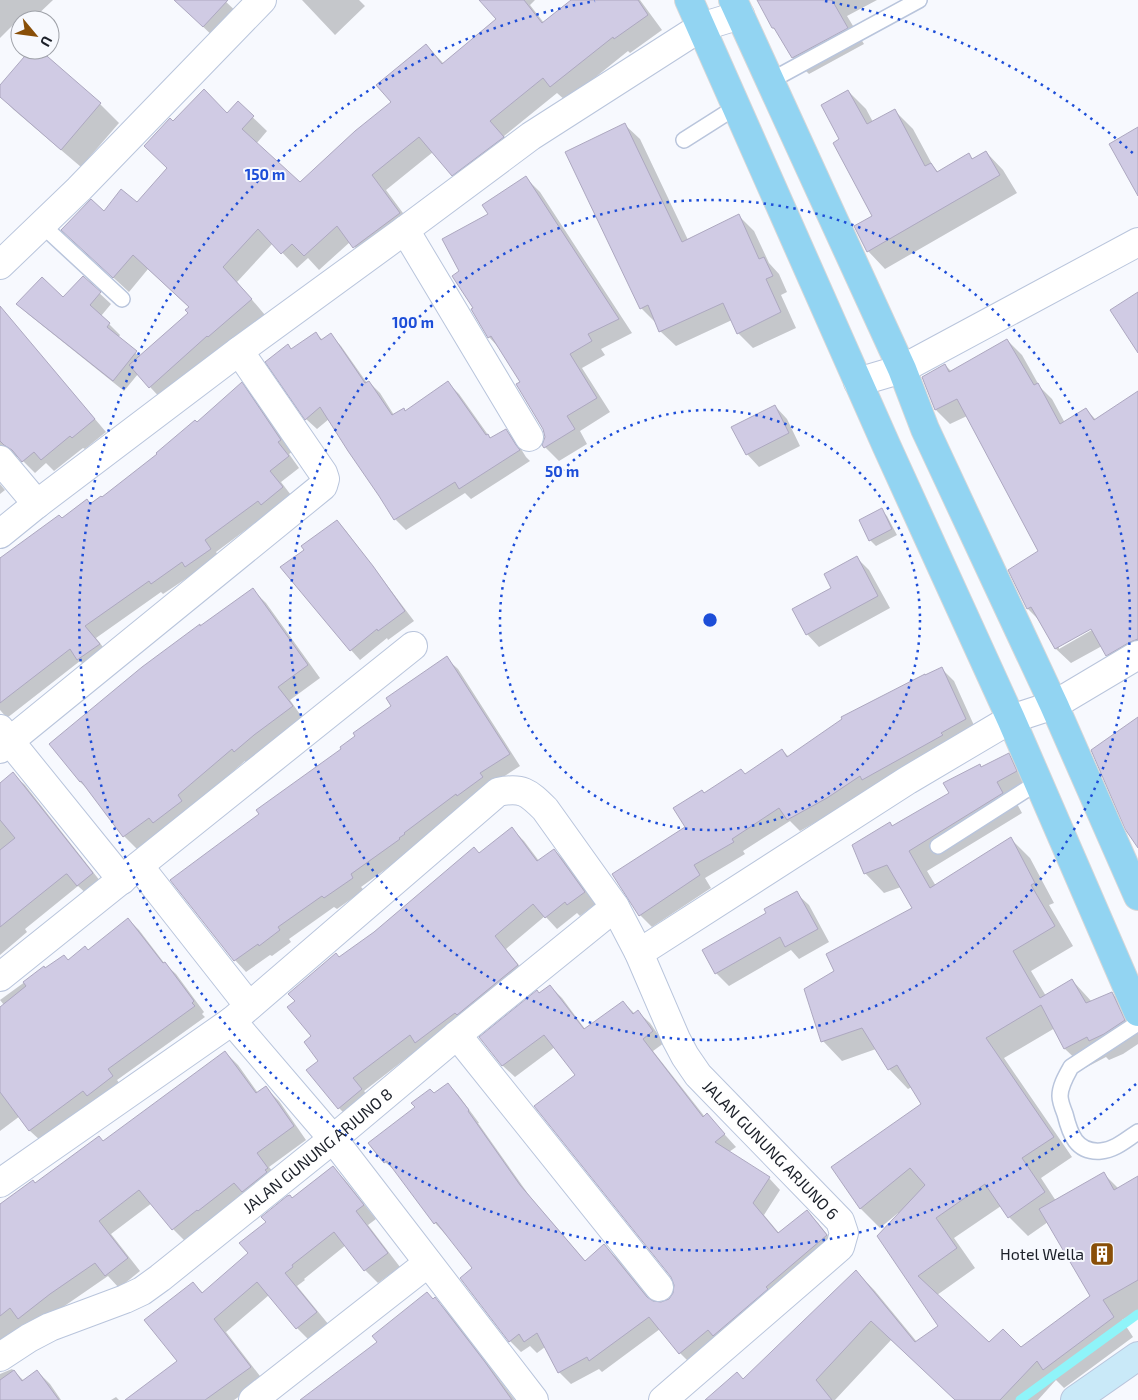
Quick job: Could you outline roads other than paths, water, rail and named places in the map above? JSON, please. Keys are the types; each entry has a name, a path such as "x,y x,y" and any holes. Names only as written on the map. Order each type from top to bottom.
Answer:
{"main road":[{"path":"689,0 858,382 1011,718 1138,1012"},
{"path":"736,7 902,370 925,429 1054,705 1138,896"}],"street":[{"path":"0,264 79,189 262,0"},
{"path":"0,534 239,351 531,136 701,27 736,7"},
{"path":"405,230 529,437"},
{"path":"858,382 902,370 1138,242"},
{"path":"239,351 323,473 325,479 324,486 3,740 130,873 240,1013 333,1139 534,1400"},
{"path":"0,460 37,504"},
{"path":"0,978 413,646"},
{"path":"639,953 908,780 1011,718 1054,705 1138,655"},
{"name":"JALAN GUNUNG ARJUNO 6","path":"0,1183 240,1013 498,792 512,789 523,792 532,796 545,808 615,907 639,953 676,1038 698,1075 840,1221 844,1233 840,1247 664,1400"},
{"name":"JALAN GUNUNG ARJUNO 8","path":"0,1357 50,1327 125,1299 142,1291 160,1278 333,1139 456,1035 615,907"},
{"path":"456,1035 659,1286"},
{"path":"253,1400 428,1263"},
{"path":"1075,1400 1138,1356"}],"lane":[{"path":"770,81 919,0"},
{"path":"684,140 736,106"},
{"path":"42,225 122,299"},
{"path":"938,846 1038,782"},
{"path":"1138,1022 1071,1067 1064,1078 1060,1096 1070,1133 1079,1145 1087,1149 1099,1151 1111,1149 1138,1132"}],"waterway":[{"path":"1020,1400 1138,1314"}],"place":[{"name":"Hotel Wella","path":"1102,1254"}]}
